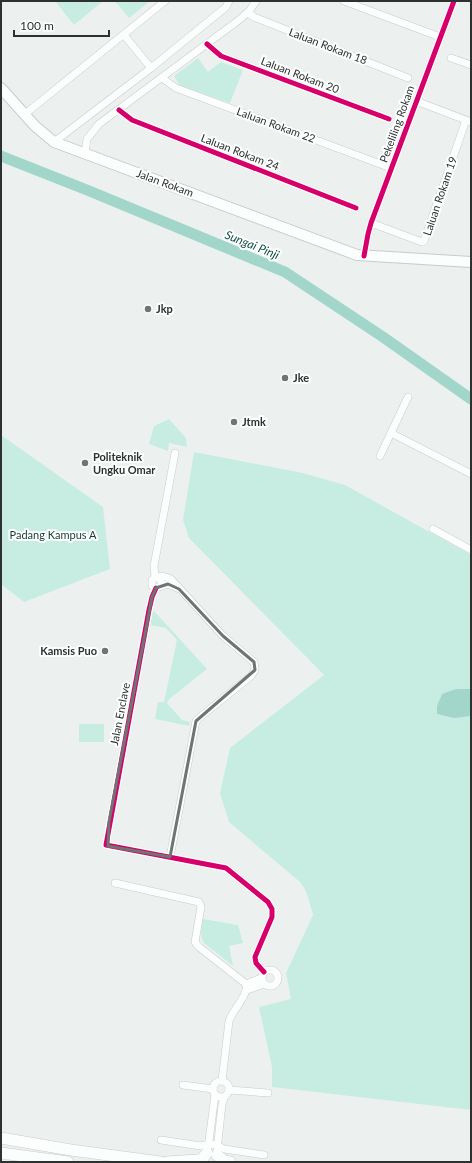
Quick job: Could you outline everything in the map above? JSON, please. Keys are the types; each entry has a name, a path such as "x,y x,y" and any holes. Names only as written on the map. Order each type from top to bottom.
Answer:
{"main road":[{"name":"Jalan Rokam","path":"1,88 44,135 54,142 357,255 471,262"},
{"path":"1,1138 71,1150 160,1162"},
{"path":"167,1162 202,1159 213,1149 220,1159 230,1162"},
{"path":"1,1153 68,1162"}],"street":[{"path":"54,142 151,68 226,7 229,1"},
{"path":"85,154 87,139 99,124 248,13 255,3 247,1"},
{"path":"344,1 440,37"},
{"name":"Pekeliling Rokam","path":"364,256 368,234 391,168 454,1"},
{"path":"25,114 162,2"},
{"name":"Laluan Rokam 18","path":"248,13 254,17 408,78"},
{"path":"124,34 151,68"},
{"name":"Laluan Rokam 20","path":"207,44 221,56 389,119"},
{"path":"451,58 471,65"},
{"name":"Laluan Rokam 22","path":"162,78 176,88 391,168"},
{"path":"416,101 469,121"},
{"name":"Laluan Rokam 24","path":"119,110 132,120 356,208"},
{"name":"Laluan Rokam 19","path":"372,223 422,242 424,241 469,121"},
{"path":"380,456 408,397"},
{"path":"391,433 471,474"},
{"name":"Jalan Enclave","path":"170,857 106,845 152,597 158,586 151,584 152,580 156,578 154,566 175,453"},
{"path":"433,529 471,550"},
{"path":"156,578 164,576 168,577 223,636 254,662 256,670 251,676 196,721 170,857 226,868 268,902 272,909 272,917 255,957 256,963 263,978 246,987 232,1014 222,1081"},
{"path":"158,586 168,584 180,589"},
{"path":"115,883 198,902 201,907 195,942 246,987"},
{"path":"222,1081 227,1084 229,1090"},
{"path":"213,1149 215,1084 222,1081"},
{"path":"183,1085 214,1092 219,1097 225,1096"},
{"path":"229,1090 268,1093"},
{"path":"213,1149 222,1104 229,1090"},
{"path":"161,1140 213,1149 224,1149 264,1155"}],"highlighted area":[{"path":"168,584 179,589 223,636 254,662 255,670 196,721 170,857 108,846 109,822 152,597 156,588"}],"green space":[{"path":"55,1 103,1 74,25"},
{"path":"115,1 150,1 129,18"},
{"path":"198,58 208,72 221,62 243,70 230,103 180,86 174,76"},
{"path":"169,419 186,438 187,447 169,443 168,451 149,444 154,426"},
{"name":"Padang Kampus A","path":"1,435 103,507 110,569 24,602 1,584"},
{"path":"194,452 303,473 345,485 471,555 471,1110 272,1087 272,1067 259,1007 291,999 286,973 313,915 306,891 300,882 229,822 220,793 230,748 324,675 189,538 183,520"},
{"path":"153,610 207,669 168,700 167,703 182,720 190,722 189,726 155,719 158,702 164,702 177,640 166,628 150,625"},
{"path":"79,724 104,724 104,742 79,742"},
{"path":"203,919 238,925 243,943 229,946 233,966 202,940 201,934"}],"shaded area":[{"path":"456,689 471,689 471,716 454,718 437,714 437,706 442,694"}],"waterway":[{"name":"Sungai Pinji","path":"1,156 285,272 383,337 471,399"}],"cycle path":[{"path":"364,256 371,223 454,1"},
{"path":"207,44 221,56 389,119"},
{"path":"119,110 132,120 356,208"},
{"path":"156,588 149,610 106,845 226,868 268,902 272,909 272,917 255,957 256,963 264,972"}],"place":[{"name":"Jkp","path":"148,309"},
{"name":"Jke","path":"285,378"},
{"name":"Jtmk","path":"234,422"},
{"name":"Politeknik Ungku Omar","path":"85,463"},
{"name":"Kamsis Puo","path":"105,651"}]}
